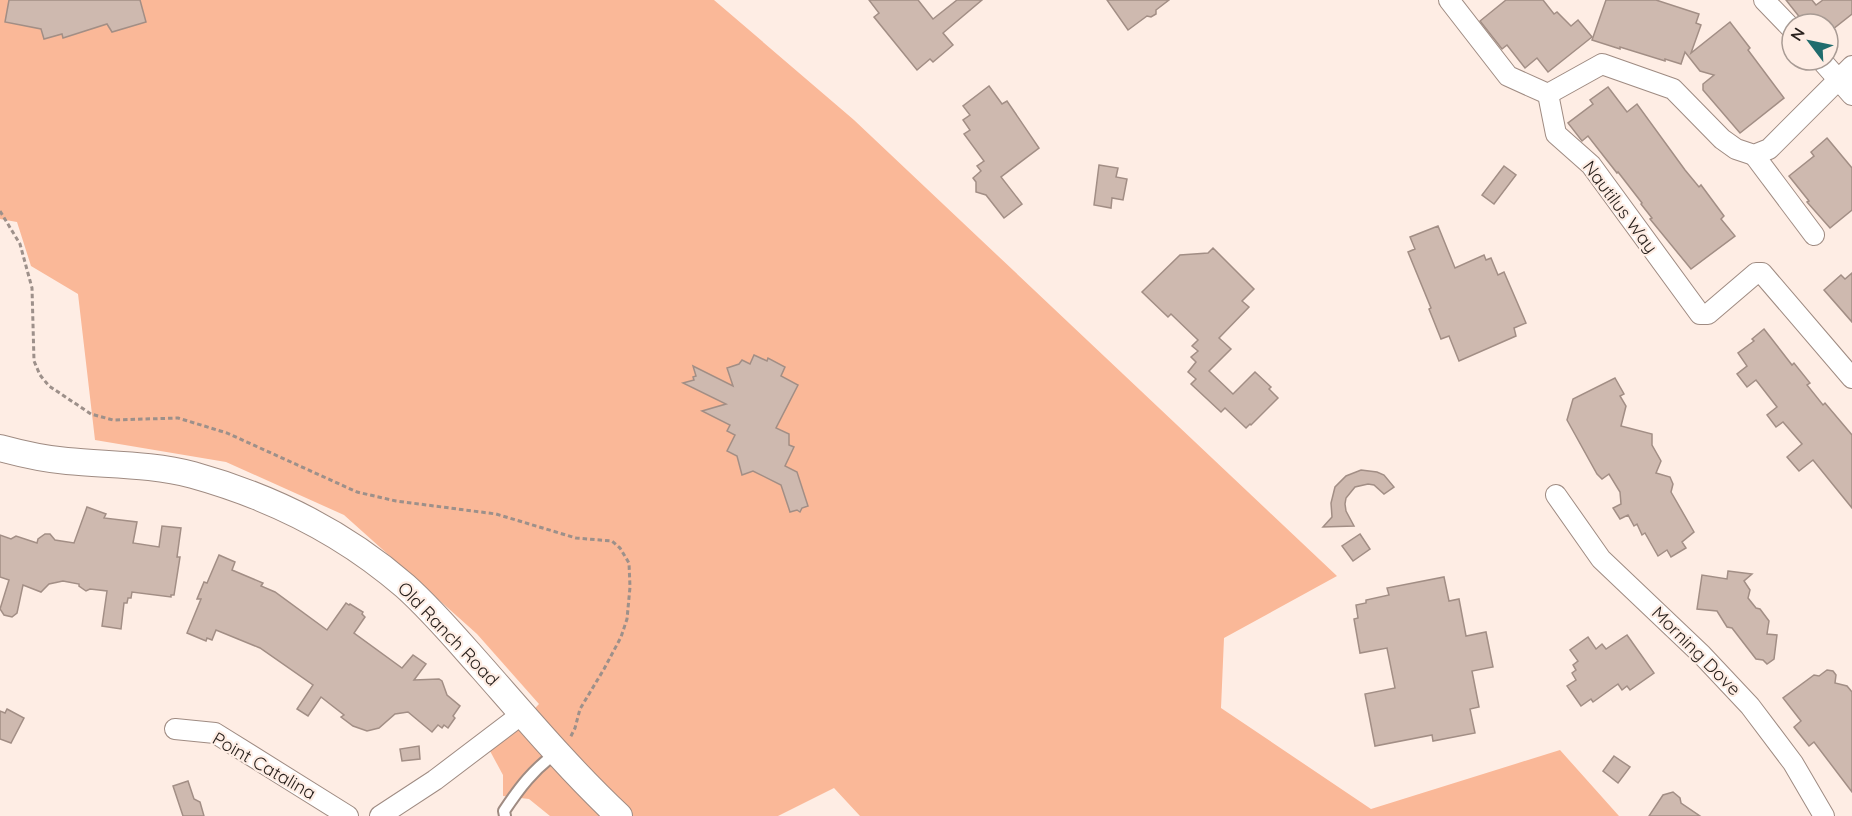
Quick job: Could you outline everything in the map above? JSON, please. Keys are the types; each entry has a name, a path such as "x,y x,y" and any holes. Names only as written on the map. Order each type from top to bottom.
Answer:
{"street":[{"path":"1449,0 1508,76 1548,94 1602,64 1673,89 1722,139 1736,149 1754,155 1769,149 1846,73 1852,95"},
{"path":"1764,0 1780,17"},
{"name":"Nautilus Way","path":"1548,94 1556,134 1591,165 1700,314 1708,314 1756,273 1762,273 1852,378"},
{"path":"1754,155 1814,235"},
{"name":"Old Ranch Road","path":"0,448 65,461 131,466 190,474 250,492 305,517 357,548 405,587 445,626 556,752 619,816"},
{"name":"Morning Dove","path":"1556,495 1601,559 1702,655 1750,706 1793,763 1824,816"},
{"path":"380,816 435,780 522,714"},
{"name":"Point Catalina","path":"175,729 215,733 348,816"}],"lane":[{"path":"505,816 504,810 521,785 537,767 556,752"}],"path":[{"path":"0,211 20,244 32,288 33,355 40,375 49,386 91,414 113,420 178,418 227,433 357,492 396,501 496,514 576,538 612,541 621,548 629,563 630,596 627,619 621,637 580,709 570,739 556,752"}],"shaded area":[{"path":"0,0 714,0 854,120 1337,576 1224,638 1221,708 1371,809 1560,750 1619,816 860,816 834,788 778,816 550,816 529,799 503,796 503,775 490,751 506,739 539,704 477,634 344,515 226,462 95,440 78,294 31,266 17,222 0,219"}],"building":[{"path":"9,0 140,0 146,22 112,32 107,24 63,38 62,34 44,39 41,29 5,22"},
{"path":"869,0 918,0 933,19 957,0 982,0 943,33 953,45 933,62 930,59 917,70 874,17 879,13"},
{"path":"1107,0 1169,0 1156,10 1156,14 1151,17 1147,16 1128,30"},
{"path":"1506,0 1543,0 1554,14 1557,12 1571,26 1578,20 1592,37 1548,72 1537,58 1525,68 1507,45 1502,49 1480,21"},
{"path":"1606,0 1656,0 1699,14 1696,23 1701,25 1691,53 1730,22 1784,98 1740,133 1703,90 1703,84 1714,75 1700,71 1685,52 1681,64 1592,40"},
{"path":"1786,0 1812,0 1816,5 1823,0 1852,0 1852,14 1840,24 1840,12 1796,12"},
{"path":"989,86 1002,104 1007,101 1039,148 1001,177 1022,204 1004,218 986,195 976,192 976,182 973,178 981,171 977,166 984,161 964,134 970,130 963,120 970,115 963,106"},
{"path":"1608,87 1627,112 1637,104 1685,170 1699,187 1701,185 1724,216 1721,219 1735,236 1691,269 1650,219 1652,218 1642,203 1588,136 1582,141 1568,123 1593,104 1590,100"},
{"path":"1827,138 1852,168 1852,210 1830,228 1807,202 1809,201 1789,176 1814,156 1811,152"},
{"path":"1099,165 1118,168 1116,177 1127,179 1123,200 1112,198 1111,208 1094,205"},
{"path":"1504,166 1516,175 1494,204 1482,195"},
{"path":"1438,226 1455,268 1484,255 1486,260 1491,258 1498,275 1504,272 1526,323 1514,328 1516,336 1459,361 1449,336 1441,339 1408,252 1415,249 1410,237"},
{"path":"1213,248 1254,289 1242,301 1249,307 1219,338 1231,349 1209,371 1233,394 1255,372 1271,387 1269,389 1278,398 1246,428 1225,408 1221,412 1191,384 1196,379 1188,372 1196,362 1191,357 1198,351 1192,346 1198,340 1171,314 1168,317 1142,292 1180,255 1208,253"},
{"path":"1852,273 1852,322 1824,290 1841,275 1845,279"},
{"path":"1764,329 1792,365 1794,363 1810,383 1807,385 1823,405 1825,403 1852,435 1852,508 1813,460 1799,471 1787,457 1802,444 1783,422 1776,427 1767,415 1777,407 1756,380 1747,387 1737,374 1747,366 1738,353 1754,341 1752,339"},
{"path":"754,355 767,361 768,358 785,367 781,376 798,385 776,428 789,434 789,445 794,447 785,466 797,472 808,506 802,508 800,512 797,510 790,512 781,485 753,471 742,475 737,456 727,451 735,435 727,431 730,425 702,411 726,404 683,383 694,380 693,377 696,376 693,366 733,386 727,368 739,364 742,360 750,364"},
{"path":"1615,378 1624,394 1620,396 1626,406 1621,426 1652,434 1652,445 1661,461 1656,473 1670,477 1673,484 1671,492 1694,532 1682,542 1686,548 1671,557 1667,550 1658,556 1645,533 1642,535 1637,524 1634,526 1628,515 1620,519 1613,508 1621,504 1620,492 1609,474 1602,479 1597,474 1567,420 1573,399"},
{"path":"1361,470 1384,475 1394,487 1384,494 1374,485 1355,487 1346,498 1345,504 1354,526 1323,527 1332,517 1331,503 1335,487 1346,476"},
{"path":"87,507 106,514 104,518 137,522 133,543 159,547 162,526 181,528 177,557 180,557 174,595 171,597 132,592 131,598 124,603 121,629 102,626 107,591 90,589 86,591 79,584 63,581 49,584 41,592 23,585 17,613 12,617 4,615 0,609 9,580 0,577 0,535 11,539 16,536 37,543 38,539 45,534 50,534 55,540 74,543"},
{"path":"1360,534 1370,549 1353,561 1342,546"},
{"path":"219,555 235,562 232,570 263,583 261,586 275,592 327,630 346,603 363,612 365,617 354,633 402,668 413,655 426,664 414,680 439,679 442,681 447,695 460,706 448,728 438,725 432,732 408,712 395,714 379,728 367,731 353,726 341,717 344,715 321,697 308,716 297,709 313,685 260,648 216,630 212,640 207,638 206,641 187,633 201,599 197,599"},
{"path":"1728,571 1752,574 1744,581 1750,590 1748,598 1769,621 1767,634 1777,635 1774,659 1767,664 1763,660 1756,659 1732,628 1727,627 1717,611 1697,609 1702,575 1727,579"},
{"path":"1444,577 1449,601 1459,599 1466,636 1486,632 1493,667 1472,671 1479,707 1470,709 1475,733 1433,741 1432,735 1375,746 1365,694 1395,688 1387,648 1360,653 1354,619 1358,618 1356,605 1366,603 1366,600 1389,595 1387,588"},
{"path":"1627,635 1654,673 1630,690 1627,686 1622,690 1618,684 1593,702 1591,699 1581,706 1567,686 1576,680 1572,673 1576,670 1573,665 1578,661 1570,650 1588,637 1596,649 1602,644 1606,649"},
{"path":"1827,670 1833,671 1836,675 1835,683 1847,686 1852,692 1852,792 1814,742 1809,746 1794,727 1801,721 1783,698 1814,675 1819,676"},
{"path":"7,709 24,718 11,743 0,739 0,711 5,713"},
{"path":"419,746 420,759 402,761 400,749"},
{"path":"1614,756 1630,767 1618,783 1603,771"},
{"path":"188,781 194,799 200,802 204,816 183,816 173,786"},
{"path":"1673,792 1680,798 1681,803 1700,816 1649,816 1663,795"}]}
